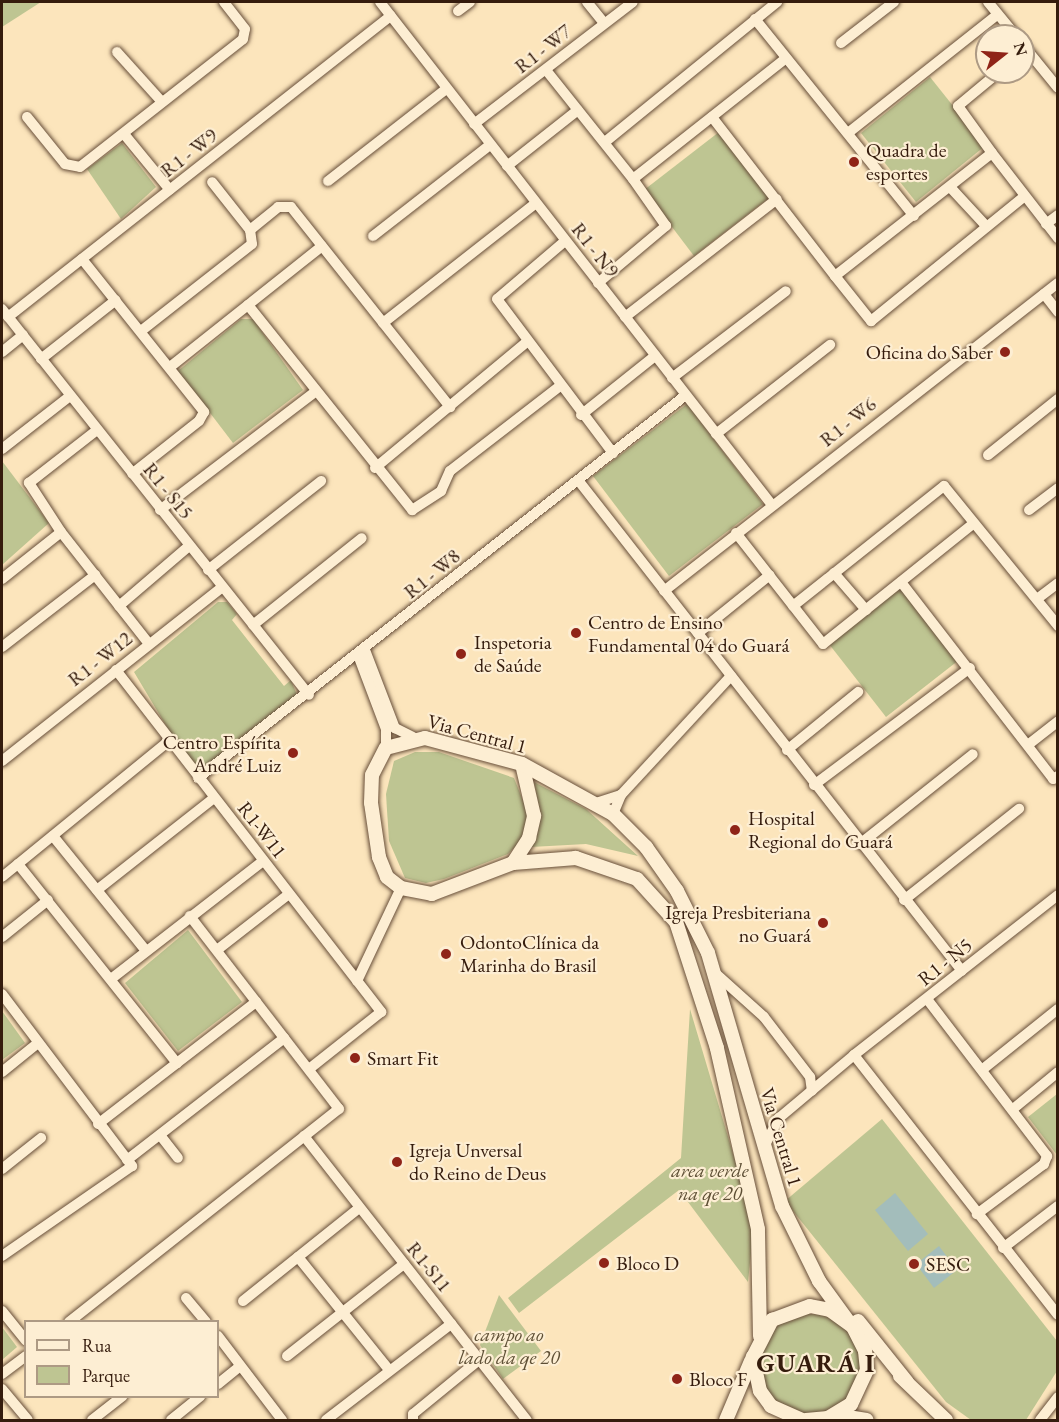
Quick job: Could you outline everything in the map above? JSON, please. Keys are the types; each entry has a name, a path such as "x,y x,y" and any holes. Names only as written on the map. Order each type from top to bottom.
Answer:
{"street":[{"path":"27,117 65,164 75,168 124,134 243,39 245,29 224,2"},
{"name":"R1 - N9","path":"380,2 772,505"},
{"path":"458,11 470,2"},
{"path":"587,2 604,23"},
{"name":"R1 - W7","path":"474,124 633,2"},
{"path":"604,142 777,2"},
{"path":"841,43 894,2"},
{"path":"988,2 1006,24"},
{"path":"848,133 998,14"},
{"name":"R1 - W9","path":"5,313 82,259 391,16"},
{"path":"755,19 914,216"},
{"path":"117,52 162,102"},
{"path":"633,179 786,58"},
{"path":"1035,62 1058,88"},
{"path":"546,70 633,179 666,226 598,283"},
{"path":"985,84 958,106 1058,238"},
{"path":"328,181 446,89"},
{"path":"507,166 578,110"},
{"path":"712,117 870,321 1024,196"},
{"path":"124,134 171,190"},
{"path":"373,236 490,145"},
{"path":"835,276 992,153"},
{"path":"141,331 249,247 250,230 212,182"},
{"path":"950,187 987,227"},
{"path":"625,317 777,199"},
{"path":"383,323 536,203"},
{"path":"250,230 287,204 450,407"},
{"path":"1046,224 1058,215"},
{"path":"565,241 498,295 527,342 613,453"},
{"path":"170,367 322,246"},
{"path":"82,259 170,367 203,417 132,474"},
{"name":"R1 - W6","path":"664,591 1058,283"},
{"path":"672,378 786,291"},
{"path":"1044,294 1058,312"},
{"path":"41,358 116,300"},
{"path":"248,305 375,468 416,510 441,491 450,471 560,386"},
{"name":"R1 - S15","path":"5,313 309,695"},
{"path":"2,352 22,335"},
{"path":"375,468 527,342"},
{"path":"716,434 830,345"},
{"path":"582,415 655,356"},
{"path":"160,510 316,391"},
{"name":"R1 - W8","path":"198,778 309,695 686,395"},
{"path":"2,449 70,396"},
{"path":"988,455 1058,399"},
{"path":"97,430 29,483 61,532 149,644"},
{"path":"578,480 860,844 962,971"},
{"path":"208,570 321,481"},
{"path":"793,606 944,486 1058,626"},
{"path":"1029,510 1058,488"},
{"path":"736,533 823,645 974,523"},
{"path":"2,579 61,532"},
{"path":"253,624 362,538"},
{"path":"119,606 189,546"},
{"path":"834,573 866,610"},
{"path":"2,647 95,575"},
{"path":"698,633 770,575"},
{"path":"901,582 1029,744 1053,780 1058,776"},
{"path":"1037,599 1058,583"},
{"name":"R1 - W12","path":"2,760 222,587"},
{"path":"362,653 395,728 413,737"},
{"path":"357,981 401,888 387,877 379,857 371,803 372,775 386,748 386,729 362,653"},
{"path":"814,785 970,668"},
{"name":"R1-W11","path":"116,670 381,1012 309,1070"},
{"path":"613,814 621,795 731,676"},
{"path":"787,750 858,692"},
{"path":"1029,744 1058,721"},
{"name":"Via Central 1","path":"386,748 413,737 522,764 613,814 674,886 714,972 763,1152 803,1250 848,1321"},
{"path":"2,877 169,741"},
{"path":"860,844 973,754"},
{"path":"513,863 529,838 534,816 522,764"},
{"path":"596,803 621,795"},
{"path":"98,890 214,798"},
{"path":"904,900 1019,809"},
{"path":"53,836 146,951"},
{"name":"Via Central 1","path":"401,888 432,894 513,863 552,858 598,862 637,879 676,921 717,1048 758,1229 760,1336"},
{"path":"111,979 263,861"},
{"path":"18,864 177,1063"},
{"path":"216,950 289,894"},
{"name":"R1 - N5","path":"763,1152 774,1123 854,1055 1058,895"},
{"path":"2,937 48,900"},
{"path":"72,1320 339,1108 190,916"},
{"path":"714,972 764,1017 810,1077 812,1091"},
{"path":"2,994 132,1166 2,1256"},
{"path":"927,999 1045,1151 1046,1161 977,1214"},
{"path":"98,1124 256,1002"},
{"path":"983,1069 1058,1009"},
{"path":"128,1160 284,1038"},
{"path":"2,1072 38,1043"},
{"path":"854,1055 1003,1248 1055,1308"},
{"path":"1012,1109 1058,1072"},
{"path":"810,1077 826,1079"},
{"path":"160,1134 178,1158"},
{"name":"R1-S11","path":"304,1136 527,1420"},
{"path":"2,1169 41,1138"},
{"path":"1003,1248 1058,1206"},
{"path":"243,1301 359,1208"},
{"path":"803,1250 907,1382"},
{"path":"298,1257 390,1371"},
{"path":"287,1356 404,1264"},
{"path":"186,1298 204,1320"},
{"path":"726,1420 760,1336 790,1309 810,1306 848,1321 946,1420"},
{"path":"2,1311 24,1338"},
{"path":"326,1420 452,1324"},
{"path":"753,1357 757,1383 771,1406 804,1420 820,1420 835,1415 851,1404 864,1379 866,1351 858,1333"},
{"path":"219,1337 282,1420"},
{"path":"2,1374 24,1358"},
{"path":"412,1420 413,1414 479,1360"},
{"path":"219,1383 240,1366"},
{"path":"2,1389 28,1420"},
{"path":"1040,1420 1058,1396"},
{"path":"92,1420 120,1398"},
{"path":"171,1420 198,1398"},
{"path":"835,1415 867,1420"}],"green space":[{"path":"2,2 41,2 2,27"},
{"path":"930,77 985,146 916,202 861,133"},
{"path":"719,132 769,198 694,256 644,190"},
{"path":"122,143 156,187 121,219 87,169"},
{"path":"241,319 253,319 303,390 233,443 178,371"},
{"path":"687,404 763,504 669,576 593,476"},
{"path":"2,461 49,523 2,565"},
{"path":"902,587 959,660 886,717 829,644"},
{"path":"218,602 227,602 237,614 232,620 284,686 291,680 297,695 202,771 177,744 134,672"},
{"path":"415,752 439,752 514,778 530,818 520,842 508,854 444,879 426,883 405,878 389,841 386,794 394,761"},
{"path":"534,782 586,809 638,856 586,844 531,847 541,817"},
{"path":"188,930 242,1002 178,1051 125,983"},
{"name":"area verde na qe 20","path":"690,1009 754,1224 748,1282 679,1190 519,1313 508,1298 681,1158"},
{"path":"2,1011 25,1043 2,1060"},
{"path":"1057,1094 1057,1155 1028,1117"},
{"name":"SESC","path":"882,1119 1057,1341 1057,1371 1026,1420 971,1420 946,1402 785,1201"},
{"name":"campo ao lado da qe 20","path":"499,1295 541,1351 503,1379 480,1345"},
{"path":"810,1314 829,1318 845,1329 856,1345 860,1364 856,1383 845,1399 829,1410 810,1414 791,1410 775,1399 764,1383 760,1364 764,1345 775,1329 791,1318"},
{"path":"2,1327 17,1347 2,1360"}],"water":[{"path":"895,1193 928,1234 908,1251 875,1210"},
{"path":"939,1246 957,1270 934,1288 916,1264"}],"place":[{"name":"Quadra de esportes","path":"854,162"},
{"name":"Oficina do Saber","path":"1005,352"},
{"name":"Centro de Ensino Fundamental 04 do Guará","path":"576,633"},
{"name":"Inspetoria de Saúde","path":"461,654"},
{"name":"Centro Espírita André Luiz","path":"293,753"},
{"name":"Hospital Regional do Guará","path":"735,830"},
{"name":"Igreja Presbiteriana no Guará","path":"823,923"},
{"name":"OdontoClínica da Marinha do Brasil","path":"446,954"},
{"name":"Smart Fit","path":"355,1058"},
{"name":"Igreja Unversal do Reino de Deus","path":"397,1162"},
{"name":"Bloco D","path":"604,1263"},
{"name":"SESC","path":"914,1264"},
{"name":"Bloco F","path":"677,1379"}],"district":[{"name":"GUARÁ I","path":"816,1364"}]}
